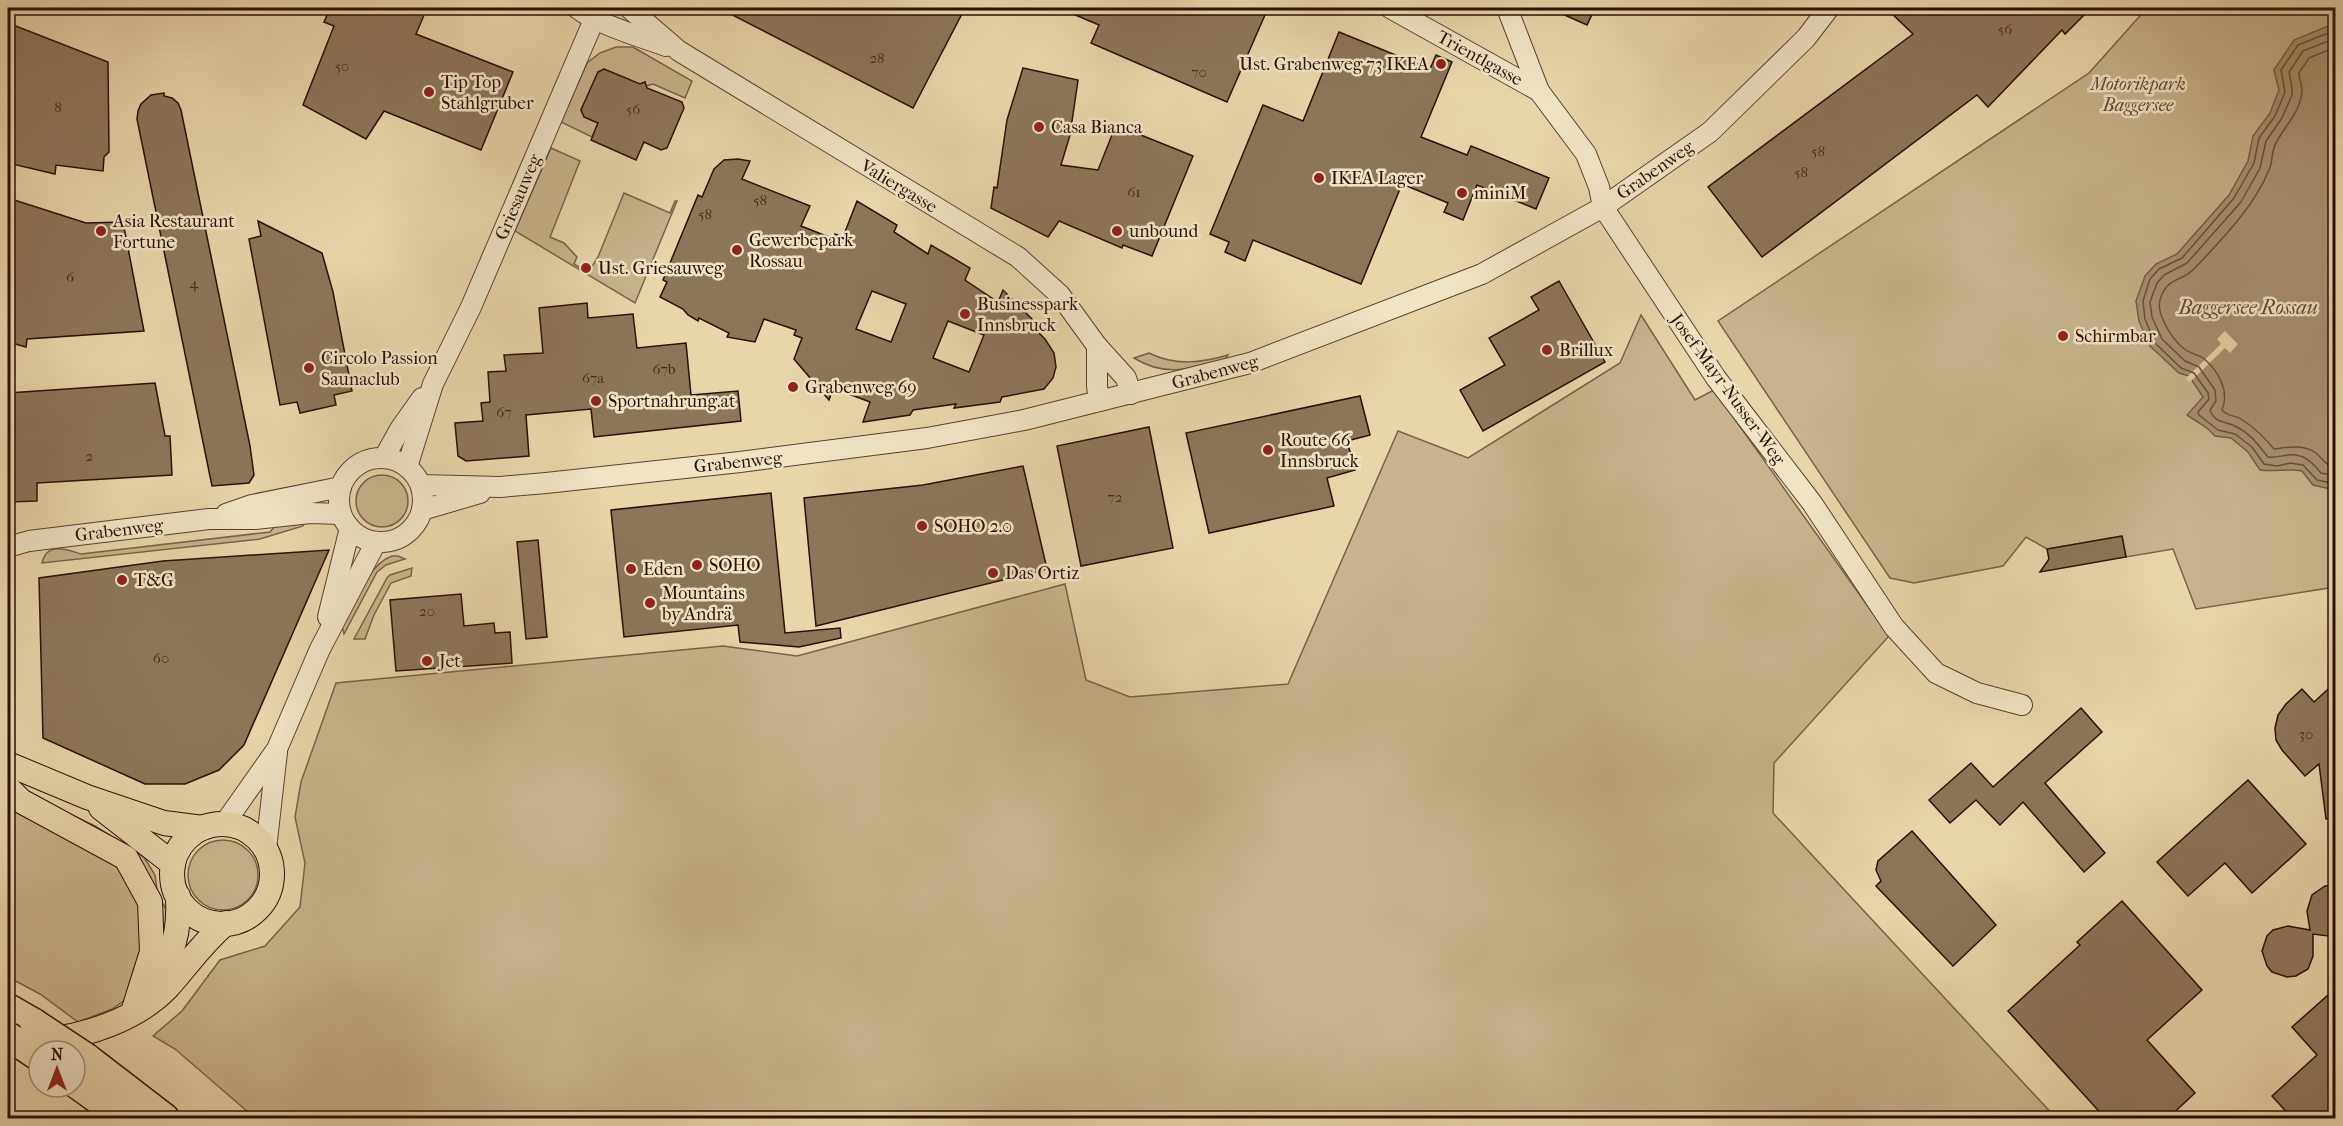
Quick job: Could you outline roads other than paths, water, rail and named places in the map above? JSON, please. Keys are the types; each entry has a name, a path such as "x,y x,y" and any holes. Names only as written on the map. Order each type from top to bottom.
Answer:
{"highway":[{"path":"8,1008 34,1023 50,1039"},
{"path":"8,1036 27,1049"},
{"path":"87,1074 165,1119"},
{"path":"87,1077 124,1119"}],"main road":[{"path":"8,764 87,797 164,823 245,829 257,837 266,849 271,862 272,878 268,893 260,907 248,917 226,923 201,919 188,910 178,896"},
{"path":"8,788 21,801 126,858 150,902 152,952 124,1017"},
{"path":"87,797 173,864"},
{"path":"124,1017 154,985 172,953 179,927 178,896 173,881 173,864 183,843 191,835 213,826"},
{"path":"8,1044 57,1039 124,1017 154,999 208,938 226,923"}],"street":[{"name":"Valiergasse","path":"577,8 597,13 680,51 1018,257 1060,295 1097,345 1126,378 1131,394"},
{"name":"Valiergasse","path":"629,8 680,51"},
{"name":"Trientlgasse","path":"1390,8 1539,91"},
{"name":"Josef-Mayr-Nusser-Weg","path":"1507,8 1539,91 1587,154 1599,187 1603,207 1716,378 1812,503 1894,627 1936,673 1977,693 2022,705"},
{"name":"Grabenweg","path":"421,486 500,487 740,462 927,438 994,426 1251,363 1472,278 1603,207 1710,132 1806,38 1829,8"},
{"name":"Griesauweg","path":"407,467 433,384 471,307 597,13"},
{"path":"1097,345 1096,386 1099,401"},
{"name":"Griesauweg","path":"384,458 400,429 433,384"},
{"path":"384,458 397,461 407,467 421,486 422,510 418,521 410,531 397,539 369,541 346,521 339,501 341,487 358,465 370,460 384,458"},
{"name":"Grabenweg","path":"209,519 252,505 341,487"},
{"name":"Grabenweg","path":"422,510 500,487"},
{"name":"Grabenweg","path":"8,547 29,541 209,519 255,519 310,513 346,521"},
{"path":"320,649 346,521"},
{"name":"Grabenweg","path":"8,536 29,541"},
{"path":"213,826 277,749 320,649 376,542"},
{"path":"266,849 277,749"}],"water":[{"name":"Baggersee Rossau","path":"2335,23 2335,490 2313,485 2302,471 2260,470 2248,452 2231,438 2215,436 2187,415 2203,397 2189,376 2179,373 2150,346 2139,321 2136,301 2145,276 2156,264 2177,254 2229,195 2248,161 2253,136 2270,113 2279,90 2274,70 2294,40"}],"place":[{"name":"Ust. Grabenweg 73 IKEA","path":"1441,64"},
{"name":"Tip Top Stahlgruber","path":"429,92"},
{"name":"Casa Bianca","path":"1039,127"},
{"name":"IKEA Lager","path":"1319,178"},
{"name":"miniM","path":"1462,193"},
{"name":"Asia Restaurant Fortune","path":"101,231"},
{"name":"unbound","path":"1117,231"},
{"name":"Gewerbepark Rossau","path":"737,250"},
{"name":"Ust. Griesauweg","path":"586,268"},
{"name":"Businesspark Innsbruck","path":"965,314"},
{"name":"Schirmbar","path":"2063,336"},
{"name":"Brillux","path":"1547,350"},
{"name":"Circolo Passion Saunaclub","path":"309,368"},
{"name":"Grabenweg 69","path":"793,387"},
{"name":"Sportnahrung.at","path":"596,401"},
{"name":"Route 66 Innsbruck","path":"1268,450"},
{"name":"SOHO 2.0","path":"922,526"},
{"name":"SOHO","path":"697,565"},
{"name":"Eden","path":"631,569"},
{"name":"Das Ortiz","path":"993,573"},
{"name":"T&G","path":"122,580"},
{"name":"Mountains by Andrä","path":"650,603"},
{"name":"Jet","path":"427,661"}],"park label":[{"name":"Motorikpark Baggersee","path":"2138,94"}]}
